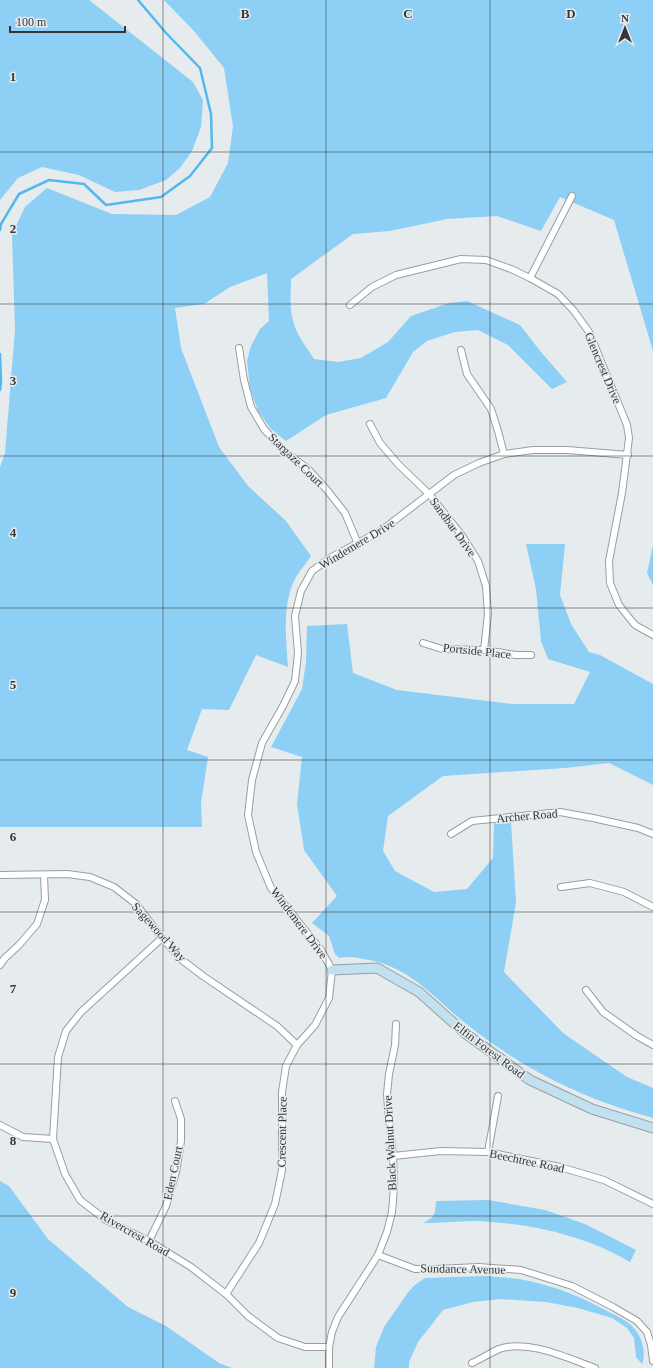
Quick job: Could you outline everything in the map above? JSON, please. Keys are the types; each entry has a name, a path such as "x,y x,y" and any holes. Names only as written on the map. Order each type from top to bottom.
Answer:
{"street":[{"path":"530,278 572,196"},
{"name":"Glencrest Drive","path":"350,305 372,287 396,275 461,259 486,260 511,269 558,294 574,311 589,332 627,425 629,438 628,455 609,561 610,583 619,605 635,625 653,635"},
{"name":"Stargaze Court","path":"239,348 244,380 251,407 264,429 285,452 308,469 327,490 345,513 358,544"},
{"path":"461,350 467,374 491,410 504,454"},
{"name":"Sandbar Drive","path":"370,424 380,443 398,464 429,494 463,537 478,561 486,586 488,614 484,650"},
{"name":"Windemere Drive","path":"332,970 321,950 271,888 256,852 248,815 252,780 262,743 295,681 298,653 295,616 301,591 312,571 330,558 382,530 454,475 479,463 504,454 533,450 567,450 628,455"},
{"name":"Portside Place","path":"423,643 442,649 484,650 516,655 531,655"},
{"name":"Archer Road","path":"451,834 472,821 560,812 638,828 653,834"},
{"name":"Sagewood Way","path":"0,875 67,874 90,877 114,887 136,904 162,938 182,960 202,976 277,1026 297,1045"},
{"path":"0,965 37,924 45,900 44,875"},
{"path":"561,887 590,884 624,892 653,907"},
{"name":"Rivercrest Road","path":"162,938 81,1012 66,1031 58,1057 53,1139 65,1174 80,1200 106,1220 149,1241 191,1267 226,1294 248,1316 278,1338 305,1347 329,1347"},
{"name":"Elfin Forest Road","path":"332,970 377,968 419,992 466,1034 530,1080 592,1109 653,1128"},
{"name":"Crescent Place","path":"226,1294 259,1243 275,1204 282,1170 282,1092 286,1066 297,1045 316,1025 329,998 332,970"},
{"path":"586,990 603,1012 637,1036 653,1044"},
{"name":"Black Walnut Drive","path":"329,1368 329,1347 332,1332 338,1317 378,1255 387,1232 392,1212 394,1188 393,1156 387,1094 389,1074 395,1045 396,1024"},
{"path":"488,1152 498,1096"},
{"name":"Eden Court","path":"149,1241 166,1206 176,1172 180,1142 180,1119 175,1101"},
{"path":"0,1125 23,1137 53,1139"},
{"name":"Beechtree Road","path":"393,1156 441,1151 488,1152 560,1167 604,1180 653,1204"},
{"name":"Sundance Avenue","path":"378,1255 415,1269 478,1267 521,1270 572,1286 613,1306 637,1321 646,1332 651,1345 653,1361"},
{"path":"472,1363 500,1349 514,1346 534,1347 595,1368"}],"shaded area":[{"path":"0,0 89,0 193,82 203,100 201,127 192,151 180,168 166,180 139,190 115,192 79,175 42,167 18,178 0,200"},
{"path":"164,0 653,0 653,351 614,220 560,197 541,231 497,216 447,219 390,231 353,234 291,279 292,319 298,333 314,359 338,362 361,358 388,342 411,316 449,303 467,301 520,325 567,382 552,389 508,345 478,330 455,332 427,341 413,352 386,398 326,415 286,441 271,429 258,411 250,388 247,361 251,346 260,329 269,321 267,273 230,287 204,304 175,308 181,348 219,447 248,486 286,521 311,556 294,581 290,591 286,612 288,667 256,655 229,710 202,709 187,750 208,757 201,803 202,827 0,827 0,467 5,453 15,330 12,234 25,207 47,188 112,214 176,215 210,197 228,163 233,126 224,68 194,31"},
{"path":"526,544 565,544 560,595 571,624 589,652 600,655 653,684 653,785 609,763 565,768 443,776 388,816 383,851 395,871 434,892 467,889 493,858 494,823 511,822 516,902 504,972 563,1033 627,1077 653,1088 653,1118 590,1097 529,1067 504,1052 464,1022 406,974 379,962 348,957 339,958 335,954 329,936 312,923 337,896 304,850 297,804 302,757 271,747 302,689 306,662 307,626 347,624 353,673 397,690 513,704 574,704 590,672 548,659 541,641 536,589"},
{"path":"653,545 653,585 647,573"},
{"path":"0,1181 9,1186 48,1239 128,1307 166,1326 219,1363 232,1368 0,1368"},
{"path":"488,1200 545,1210 585,1224 636,1250 630,1262 576,1238 537,1228 478,1221 423,1223 433,1217 436,1201"},
{"path":"486,1276 518,1279 550,1286 580,1298 621,1318 636,1330 641,1339 644,1354 642,1364 636,1357 634,1338 627,1328 612,1318 578,1308 546,1302 500,1299 473,1302 443,1310 418,1342 409,1362 409,1368 374,1368 376,1347 384,1327 409,1291 416,1284 425,1278"}],"waterway":[{"path":"0,230 1,224 19,194 49,180 84,184 106,205 161,197 190,176 212,148 211,114 200,68 166,33 138,0"},
{"path":"0,354 0,390"}]}
